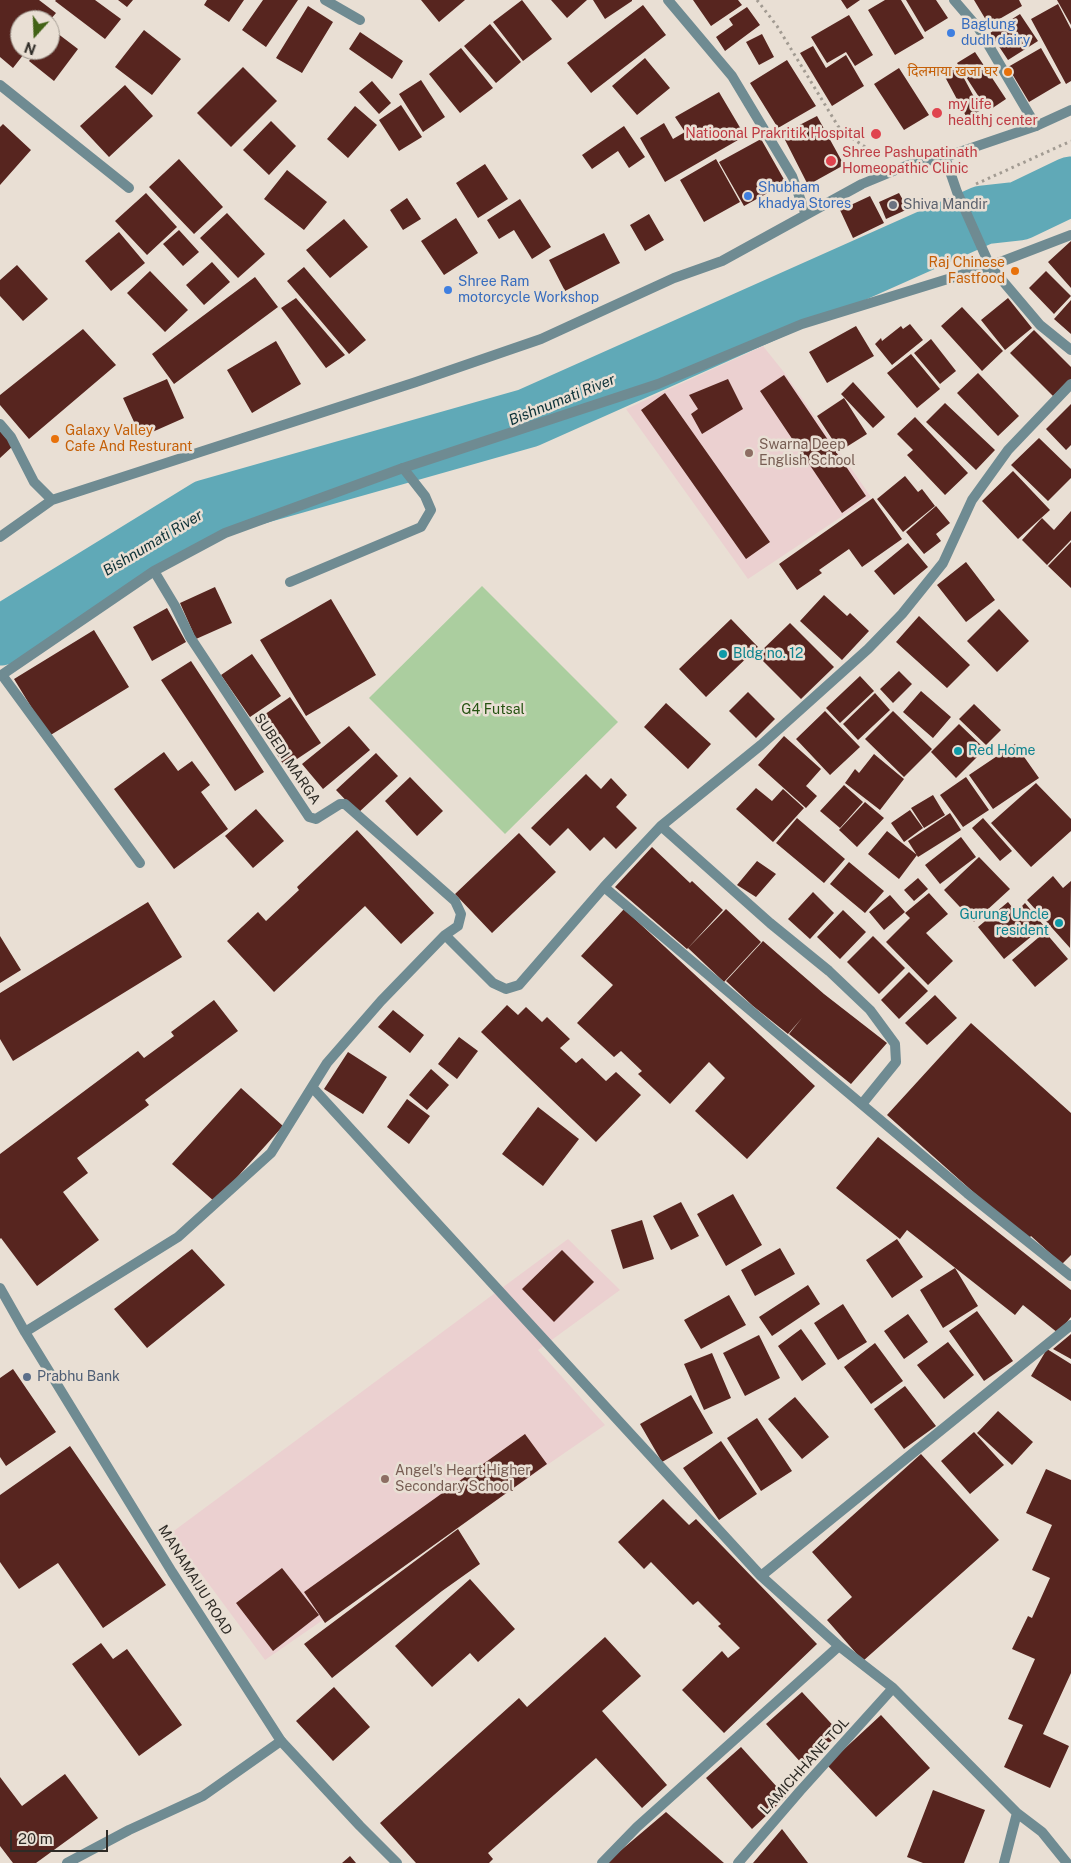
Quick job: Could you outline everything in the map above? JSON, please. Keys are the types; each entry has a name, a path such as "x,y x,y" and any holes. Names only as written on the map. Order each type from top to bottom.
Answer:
{"street":[{"path":"325,0 360,20"},
{"path":"668,0 732,76 792,176 806,215"},
{"path":"954,0 979,29 1036,126"},
{"path":"0,85 129,188"},
{"path":"0,537 52,500 416,382 542,339 674,278 722,261 862,184 908,165 945,157 1036,126 1071,110"},
{"path":"945,157 990,266 1040,325 1071,350"},
{"path":"140,863 1,676 154,571 225,533 403,468 658,384 802,324 990,266 1071,235"},
{"path":"25,1332 178,1237 271,1153 327,1063 381,1001 445,935 493,983 506,989 519,985 604,887 661,826 762,745 868,649 902,614 943,563 972,500 1008,450 1071,384"},
{"path":"0,424 11,437 34,482 52,500"},
{"path":"290,582 421,527 431,510 425,496 403,468"},
{"name":"SUBEDI MARGA","path":"154,571 175,606 190,637 309,818 316,819 340,804 345,804 455,901 461,914 458,926 445,935"},
{"path":"661,826 770,923 829,971 870,1010 896,1044 896,1062 862,1104"},
{"path":"604,887 967,1193 1071,1276"},
{"path":"312,1087 761,1576 838,1646 893,1688 1017,1814 1042,1832 1068,1863"},
{"name":"MANAMAIJU ROAD","path":"0,1288 172,1572 281,1741 397,1863"},
{"path":"761,1576 1071,1325"},
{"path":"602,1863 637,1827 838,1646"},
{"name":"LAMICHHANE TOL","path":"738,1863 893,1688"},
{"path":"67,1863 129,1830 203,1796 281,1741"},
{"path":"1004,1863 1017,1814"}],"path":[{"path":"757,0 777,26 841,131 881,158 908,165"},
{"path":"958,192 1071,141"}],"shaded area":[{"name":"Swarna Deep English School","path":"763,346 783,371 871,497 748,579 626,409"},
{"name":"Angel's Heart Higher Secondary School","path":"568,1239 620,1290 538,1350 605,1425 265,1660 171,1533"}],"green space":[{"name":"G4 Futsal","path":"482,586 618,722 505,834 369,698"}],"building":[{"path":"0,0 39,0 52,10 10,10 10,60 19,60 13,68 0,57"},
{"path":"56,0 95,0 121,19 105,39"},
{"path":"118,0 133,0 127,7"},
{"path":"207,0 244,0 229,22 204,5"},
{"path":"263,0 298,0 266,47 242,30"},
{"path":"421,0 465,0 439,22"},
{"path":"522,0 552,39 523,61 493,22"},
{"path":"551,0 587,0 567,18"},
{"path":"593,0 632,0 632,1 605,19"},
{"path":"693,0 738,0 742,5 711,26"},
{"path":"841,0 860,0 847,9"},
{"path":"885,0 901,0 924,38 895,55 868,10"},
{"path":"906,0 936,0 948,18 925,32"},
{"path":"974,0 1019,0 1022,6 989,25"},
{"path":"1057,0 1071,0 1071,25"},
{"path":"1058,4 1071,29 1071,81 1066,84 1031,19"},
{"path":"643,5 666,35 591,93 567,63"},
{"path":"308,6 333,22 302,73 276,58"},
{"path":"747,7 760,25 725,51 716,37 733,25 729,19"},
{"path":"1020,14 1038,41 1008,60 990,33"},
{"path":"849,15 873,55 855,66 846,52 827,63 811,37"},
{"path":"490,24 521,62 496,83 464,46"},
{"path":"144,30 181,59 152,95 115,67"},
{"path":"360,32 403,61 392,79 349,49"},
{"path":"762,34 774,57 759,65 746,42"},
{"path":"60,35 78,49 54,81 29,61 60,60"},
{"path":"813,46 826,68 846,55 864,86 832,106 800,53"},
{"path":"461,48 493,88 460,113 429,74"},
{"path":"1041,48 1061,83 1029,102 1008,67"},
{"path":"975,52 1006,99 988,111 957,63"},
{"path":"645,58 670,88 637,115 612,86"},
{"path":"787,60 816,106 778,128 750,83"},
{"path":"243,67 277,101 231,147 197,113"},
{"path":"958,67 981,110 967,118 944,75"},
{"path":"899,68 929,115 904,130 874,84"},
{"path":"421,80 445,117 423,132 399,94"},
{"path":"372,81 391,103 379,114 359,92"},
{"path":"125,85 153,116 109,157 80,126"},
{"path":"719,92 745,136 665,182 640,138 664,123 673,139 685,132 675,117"},
{"path":"401,105 422,137 399,151 379,120"},
{"path":"355,106 377,125 348,158 327,139"},
{"path":"817,116 844,165 808,185 782,134"},
{"path":"271,121 296,146 269,175 243,150"},
{"path":"3,124 31,150 0,185 0,127"},
{"path":"624,126 645,157 629,168 618,151 592,169 582,155"},
{"path":"761,139 786,183 744,206 719,162"},
{"path":"179,159 223,207 194,234 149,187"},
{"path":"716,159 740,202 704,222 680,180"},
{"path":"485,164 508,199 478,218 456,183"},
{"path":"287,170 327,202 304,230 264,199"},
{"path":"146,193 177,227 147,255 115,221"},
{"name":"Shiva Mandir","path":"899,193 908,209 886,219 879,202"},
{"path":"870,196 884,223 853,238 840,210"},
{"path":"407,198 421,219 403,230 390,210"},
{"path":"520,199 551,247 532,259 514,230 499,239 487,220"},
{"path":"227,213 265,254 238,278 200,238"},
{"path":"649,214 664,240 645,251 630,225"},
{"path":"456,218 478,253 444,275 421,241"},
{"path":"344,219 368,247 330,278 306,250"},
{"path":"179,230 199,252 183,266 163,244"},
{"path":"119,232 145,263 111,291 85,261"},
{"path":"604,233 620,263 565,291 549,260"},
{"path":"1071,241 1071,288 1048,262"},
{"path":"212,262 230,282 204,305 186,285"},
{"path":"17,265 48,299 23,321 0,296 0,280"},
{"path":"304,267 366,340 349,354 287,281"},
{"path":"150,271 188,310 165,332 127,293"},
{"path":"1046,271 1071,296 1054,314 1029,288"},
{"path":"255,277 278,307 174,384 152,354"},
{"path":"296,298 345,355 326,368 281,308"},
{"path":"1008,298 1032,328 1005,350 981,320"},
{"path":"1071,300 1071,334 1054,319"},
{"path":"962,307 1003,351 982,371 941,326"},
{"path":"910,324 923,340 892,365 875,344 881,338 882,341 901,326 903,329"},
{"path":"856,326 874,356 827,383 809,352"},
{"path":"83,329 116,365 29,439 0,405 0,395"},
{"path":"1034,330 1071,367 1071,379 1053,396 1010,353"},
{"path":"931,339 956,371 940,384 914,353"},
{"path":"276,341 301,384 252,413 227,370"},
{"path":"911,354 940,389 917,408 887,373"},
{"path":"978,373 1019,416 998,436 957,393"},
{"path":"784,375 866,496 842,513 760,391"},
{"path":"167,379 184,418 141,437 123,398"},
{"path":"728,379 743,409 702,434 691,414 698,409 689,395"},
{"path":"853,382 885,417 873,428 841,394"},
{"path":"665,393 770,542 746,559 641,410"},
{"path":"844,398 867,434 840,451 817,416"},
{"path":"945,403 995,450 976,470 926,422"},
{"path":"1071,404 1071,445 1066,450 1046,429"},
{"path":"915,417 968,473 945,495 907,455 913,450 897,434"},
{"path":"0,431 13,446 0,458"},
{"path":"1039,438 1071,469 1071,478 1048,501 1011,465"},
{"path":"1013,471 1050,510 1018,539 982,501"},
{"path":"905,476 918,492 922,489 935,506 903,532 877,499"},
{"path":"873,498 902,539 862,567 849,549 819,570 822,573 797,590 779,564"},
{"path":"936,506 950,523 936,534 941,541 924,554 906,532"},
{"path":"1071,511 1071,540 1047,565 1022,540 1042,518 1054,530"},
{"path":"1071,542 1071,588 1048,566"},
{"path":"908,543 928,567 894,595 874,571"},
{"path":"966,562 995,600 966,622 937,585"},
{"path":"215,587 232,623 196,639 180,603"},
{"path":"824,595 847,616 850,613 869,631 842,660 800,621"},
{"path":"331,599 376,675 306,716 260,640"},
{"path":"167,608 186,642 152,661 133,627"},
{"path":"999,609 1029,641 997,672 967,641"},
{"path":"919,616 970,665 947,688 896,642"},
{"name":"Bldg no. 12","path":"731,619 758,647 706,697 679,669"},
{"path":"790,623 834,667 801,699 757,655"},
{"path":"94,630 129,687 49,736 14,679"},
{"path":"252,654 281,696 250,717 221,675"},
{"path":"191,661 264,772 235,791 161,680"},
{"path":"899,671 912,684 893,703 880,689"},
{"path":"860,676 874,691 840,723 826,708"},
{"path":"921,691 951,717 933,738 903,712"},
{"path":"748,692 775,719 756,738 729,711"},
{"path":"875,693 890,710 858,740 843,724"},
{"path":"290,697 321,743 285,767 255,721"},
{"path":"666,703 711,744 688,769 644,727"},
{"path":"974,704 1001,730 986,745 959,719"},
{"path":"825,711 860,747 830,775 796,739"},
{"path":"893,711 932,749 904,777 865,739"},
{"name":"Red Home","path":"959,724 985,749 956,778 931,752"},
{"path":"349,726 370,750 323,789 302,764"},
{"path":"784,736 821,769 806,786 817,796 806,808 758,765"},
{"path":"1015,744 1039,778 993,809 969,775"},
{"path":"164,752 178,771 192,761 210,785 201,792 228,829 174,869 114,789"},
{"path":"376,753 398,776 358,813 336,790"},
{"path":"874,754 904,779 880,810 845,783 855,769 859,773"},
{"path":"586,774 601,789 611,778 627,795 616,807 637,828 616,849 604,837 590,851 568,828 550,846 531,828"},
{"path":"410,777 443,811 417,836 385,801"},
{"path":"966,777 989,810 963,827 940,795"},
{"path":"1036,783 1071,819 1071,831 1031,867 991,823"},
{"path":"844,785 863,802 840,828 820,811"},
{"path":"756,788 772,801 783,789 804,808 773,842 736,809"},
{"path":"933,795 945,815 924,828 911,808"},
{"path":"865,802 884,818 857,847 839,830"},
{"path":"256,809 284,841 253,868 225,836"},
{"path":"910,810 923,828 904,842 891,823"},
{"path":"950,813 961,830 918,857 908,841"},
{"path":"797,818 845,859 824,883 776,843"},
{"path":"983,818 1012,851 1000,861 972,828"},
{"path":"357,830 434,913 401,944 365,906 274,992 227,941 258,912 266,921 299,890 297,887"},
{"path":"887,831 917,855 899,879 868,854"},
{"path":"519,833 556,872 492,933 455,894"},
{"path":"961,837 976,857 940,884 925,865"},
{"path":"652,847 690,883 692,881 723,910 687,949 615,887"},
{"path":"979,857 1010,889 974,922 944,890"},
{"path":"757,861 776,874 756,897 737,885"},
{"path":"849,862 884,891 865,913 830,884"},
{"name":"Gurung Uncle resident","path":"1053,876 1063,888 1071,881 1070,948 1027,900"},
{"path":"918,878 928,889 914,901 904,890"},
{"path":"813,892 834,913 810,939 788,919"},
{"path":"929,893 948,914 926,933 953,961 928,985 886,942 910,918 905,913"},
{"path":"890,895 905,912 884,930 869,912"},
{"path":"148,902 182,957 13,1061 0,1039 0,993"},
{"path":"1008,902 1016,912 1025,903 1044,926 1004,959 978,927"},
{"path":"624,909 815,1086 747,1159 695,1111 725,1078 709,1062 670,1104 638,1074 642,1071 621,1051 614,1057 577,1023 613,985 581,956"},
{"path":"726,909 761,942 724,982 688,948"},
{"path":"843,910 866,932 840,959 817,937"},
{"path":"1045,932 1068,959 1035,987 1012,960"},
{"path":"0,936 21,970 0,983"},
{"path":"873,936 905,968 879,994 847,962"},
{"path":"763,941 824,994 887,1043 851,1084 789,1034 802,1018 788,1034 726,981"},
{"path":"909,972 928,991 899,1019 881,1000"},
{"path":"935,995 957,1018 927,1045 905,1023"},
{"path":"214,1000 238,1031 145,1100 149,1105 77,1158 88,1173 63,1192 99,1240 37,1286 0,1239 0,1154 138,1051 144,1058 174,1036 171,1032"},
{"path":"507,1005 518,1015 526,1007 542,1022 547,1017 570,1039 560,1048 576,1063 582,1058 606,1081 616,1072 641,1095 596,1142 481,1032"},
{"path":"393,1010 424,1035 410,1053 378,1027"},
{"path":"971,1023 1071,1113 1071,1255 1062,1264 1031,1236 1027,1240 887,1115"},
{"path":"459,1037 478,1051 457,1079 438,1064"},
{"path":"348,1052 387,1077 363,1114 324,1089"},
{"path":"431,1069 449,1085 427,1110 409,1095"},
{"path":"241,1088 283,1126 215,1202 172,1164"},
{"path":"407,1099 430,1116 409,1144 387,1127"},
{"path":"538,1107 579,1139 543,1186 502,1154"},
{"path":"878,1137 1071,1290 1071,1317 1058,1333 1023,1305 1015,1315 907,1230 900,1239 836,1188"},
{"path":"733,1194 762,1245 726,1266 697,1214"},
{"path":"681,1202 699,1236 671,1250 653,1216"},
{"path":"642,1220 654,1259 623,1269 611,1230"},
{"path":"897,1239 923,1277 892,1298 866,1260"},
{"path":"780,1248 795,1274 755,1296 741,1270"},
{"path":"192,1249 225,1285 147,1348 114,1309"},
{"path":"562,1250 594,1282 554,1322 522,1289"},
{"path":"955,1268 978,1306 943,1328 920,1290"},
{"path":"808,1285 820,1304 772,1336 759,1317"},
{"path":"729,1295 746,1325 701,1349 684,1320"},
{"path":"843,1304 867,1342 838,1360 814,1323"},
{"path":"977,1311 1013,1361 984,1381 949,1331"},
{"path":"908,1314 928,1342 904,1359 884,1331"},
{"path":"801,1329 826,1364 802,1381 778,1346"},
{"path":"1071,1334 1071,1359 1053,1349"},
{"path":"759,1335 780,1378 745,1396 723,1353"},
{"path":"948,1342 974,1375 944,1399 917,1365"},
{"path":"875,1343 903,1381 871,1404 844,1367"},
{"path":"1047,1349 1071,1364 1071,1401 1031,1376"},
{"path":"712,1353 731,1398 704,1410 684,1364"},
{"path":"13,1369 56,1432 6,1466 0,1457 0,1378"},
{"path":"905,1386 936,1426 904,1449 874,1409"},
{"path":"691,1395 713,1433 662,1462 640,1424"},
{"path":"795,1397 829,1437 802,1459 768,1419"},
{"path":"998,1411 1033,1442 1012,1465 977,1433"},
{"path":"757,1418 792,1471 761,1491 727,1438"},
{"path":"974,1432 1004,1465 970,1494 941,1461"},
{"path":"525,1434 547,1464 325,1623 304,1592"},
{"path":"721,1441 757,1494 719,1520 683,1468"},
{"path":"70,1446 166,1585 103,1628 58,1563 19,1589 0,1562 0,1495"},
{"path":"921,1454 999,1540 863,1661 827,1620 852,1597 812,1552"},
{"path":"1046,1469 1071,1480 1071,1673 1043,1734 1069,1746 1050,1788 1004,1767 1023,1725 1008,1719 1035,1659 1012,1649 1028,1616 1032,1618 1050,1578 1032,1570 1052,1525 1026,1513"},
{"path":"663,1499 689,1525 696,1519 817,1644 724,1733 682,1690 722,1651 728,1658 740,1648 718,1626 721,1624 698,1601 693,1605 651,1562 644,1569 618,1542"},
{"path":"458,1529 480,1564 442,1591 332,1678 304,1644"},
{"path":"282,1568 319,1615 273,1651 236,1603"},
{"path":"470,1579 515,1629 478,1662 470,1653 432,1687 395,1646"},
{"path":"605,1637 641,1676 602,1711 667,1785 642,1808 596,1758 488,1853 493,1859 489,1863 416,1863 380,1823 519,1698 527,1707"},
{"path":"101,1643 113,1659 127,1649 182,1725 139,1756 72,1664"},
{"path":"334,1687 370,1727 333,1761 296,1721"},
{"path":"802,1692 840,1733 804,1766 766,1724"},
{"path":"881,1715 930,1768 876,1817 827,1765"},
{"path":"741,1747 786,1797 752,1829 706,1778"},
{"path":"65,1774 98,1818 36,1863 13,1863 0,1846 0,1777 22,1806"},
{"path":"933,1790 985,1810 964,1863 923,1863 907,1857"},
{"path":"666,1812 724,1863 606,1863"},
{"path":"782,1829 808,1863 753,1863"},
{"path":"350,1856 356,1863 342,1863"}],"waterway":[{"name":"Bishnumati River","path":"0,636 207,509 528,418 983,215 1019,211 1071,186"}],"place":[{"name":"Baglung dudh dairy","path":"951,33"},
{"name":"दिलमाया खजा घर","path":"1008,72"},
{"name":"my life healthj center","path":"937,113"},
{"name":"Natioonal Prakritik Hospital","path":"876,134"},
{"name":"Shree Pashupatinath Homeopathic Clinic","path":"831,161"},
{"name":"Shubham khadya Stores","path":"748,196"},
{"name":"Shiva Mandir","path":"893,205"},
{"name":"Raj Chinese Fastfood","path":"1015,271"},
{"name":"Shree Ram motorcycle Workshop","path":"448,290"},
{"name":"Galaxy Valley Cafe And Resturant","path":"55,439"},
{"name":"Swarna Deep English School","path":"749,453"},
{"name":"Bldg no. 12","path":"723,654"},
{"name":"Red Home","path":"958,751"},
{"name":"Gurung Uncle resident","path":"1059,923"},
{"name":"Prabhu Bank","path":"27,1377"},
{"name":"Angel's Heart Higher Secondary School","path":"385,1479"}]}
